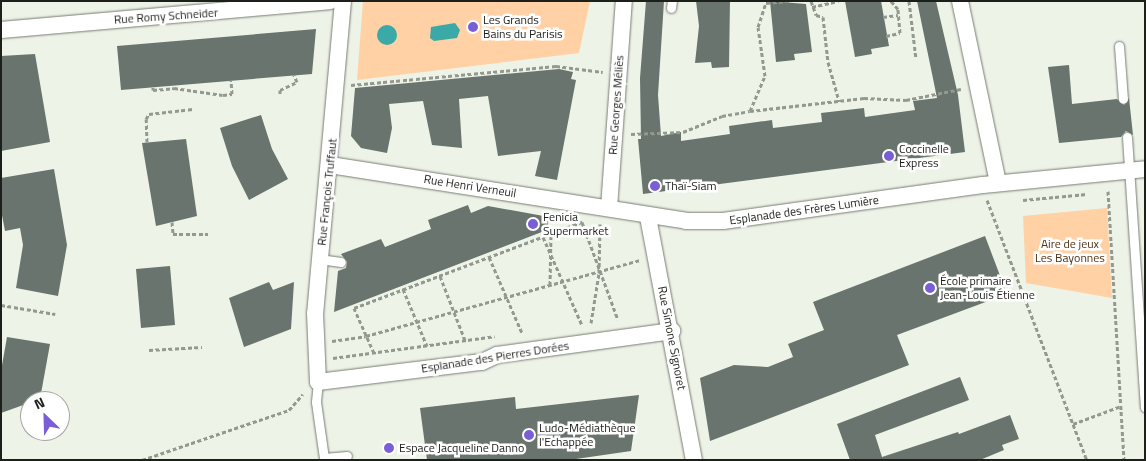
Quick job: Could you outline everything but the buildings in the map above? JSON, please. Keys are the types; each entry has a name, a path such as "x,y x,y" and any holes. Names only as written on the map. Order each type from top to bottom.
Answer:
{"street":[{"name":"Rue Romy Schneider","path":"1,30 330,1"},
{"name":"Rue François Truffaut","path":"312,387 315,364 319,259 330,165 343,1"},
{"name":"Rue Georges Méliès","path":"609,208 624,1"},
{"path":"960,1 998,183"},
{"name":"Rue Henri Verneuil","path":"330,165 609,208"},
{"name":"Esplanade des Frères Lumière","path":"609,208 648,217 723,221 998,183 1137,170"},
{"name":"Rue Simone Signoret","path":"648,217 672,332 694,460"},
{"name":"Esplanade des Pierres Dorées","path":"312,387 482,362 497,355 672,332"}],"lane":[{"path":"1118,46 1123,99"},
{"path":"1127,137 1137,170 1145,407"},
{"path":"319,259 341,262"},
{"path":"312,387 324,458 347,456"}],"path":[{"path":"750,111 764,76 758,27 766,3 789,1"},
{"path":"811,1 816,15 823,17 828,62 839,101"},
{"path":"812,8 838,1"},
{"path":"886,36 900,32 898,16 891,1"},
{"path":"909,1 916,59"},
{"path":"884,17 898,16"},
{"path":"336,87 556,66 606,72"},
{"path":"280,94 280,90 297,82 294,75"},
{"path":"153,87 154,90 174,88 223,95 232,94 230,80"},
{"path":"614,134 683,132 722,116 750,111 839,101 906,100 979,86"},
{"path":"147,142 146,119 149,114 194,108"},
{"path":"1108,191 1124,460"},
{"path":"985,195 1087,460"},
{"path":"374,353 354,308 582,221 600,219 599,273 591,323"},
{"path":"582,221 599,273 618,320"},
{"path":"172,222 173,234 208,234"},
{"path":"550,286 551,234"},
{"path":"543,237 582,325"},
{"path":"327,342 366,336 599,273 656,255"},
{"path":"489,257 522,333"},
{"path":"440,276 465,340"},
{"path":"403,290 418,321 427,346"},
{"path":"1,305 55,314"},
{"path":"609,321 628,318"},
{"path":"573,326 600,322"},
{"path":"513,334 530,332"},
{"path":"315,364 330,358 503,335"},
{"path":"149,350 202,347"},
{"path":"142,460 289,410 312,387"},
{"path":"1073,424 1121,406"}],"green space":[{"name":"Les Grands Bains du Parisis","path":"363,1 590,1 579,53 357,80"},
{"name":"Aire de jeux Les Bayonnes","path":"1107,208 1112,298 1026,283 1023,216"}],"water":[{"path":"455,23 460,30 457,38 434,41 430,38 431,27"},
{"path":"387,25 394,28 397,35 394,42 387,45 380,42 377,35 380,28"}],"place":[{"name":"Les Grands Bains du Parisis","path":"473,27"},
{"name":"Coccinelle Express","path":"889,156"},
{"name":"Thaï-Siam","path":"655,186"},
{"name":"Fenicia Supermarket","path":"533,224"},
{"name":"École primaire Jean-Louis Étienne","path":"930,288"},
{"name":"Ludo-Médiathèque l'Echappée","path":"529,435"},
{"name":"Espace Jacqueline Danno","path":"389,448"}]}
